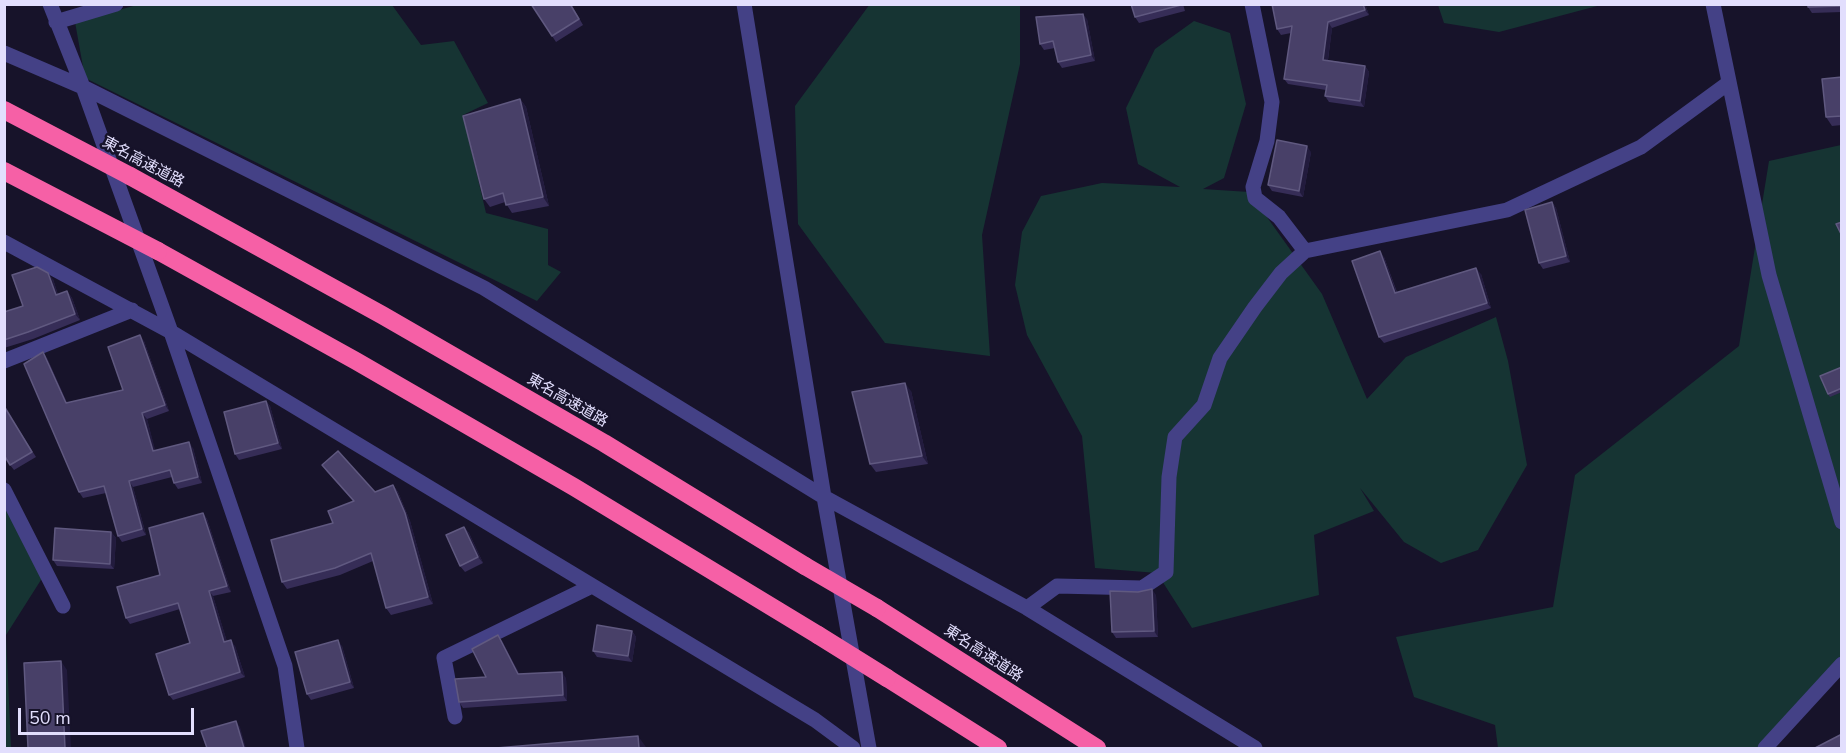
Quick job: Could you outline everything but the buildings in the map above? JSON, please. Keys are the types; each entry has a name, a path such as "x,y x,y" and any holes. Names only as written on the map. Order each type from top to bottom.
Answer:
{"highway":[{"name":"東名高速道路","path":"4,110 130,176 382,315 594,437 877,608 1097,748"},
{"path":"4,171 158,251 357,361 574,487 818,635 998,748"}],"street":[{"path":"50,4 83,87 171,332 285,666 297,748"},
{"path":"56,22 116,4"},
{"path":"744,4 824,497 869,748"},
{"path":"1252,4 1272,102 1267,141 1253,187 1255,198 1279,217 1305,252"},
{"path":"1713,4 1727,84 1769,275 1842,522"},
{"path":"4,53 83,87 484,288 824,497 1027,608 1255,748"},
{"path":"1027,608 1057,586 1142,588 1166,572 1169,477 1175,437 1204,405 1220,358 1281,273 1305,252 1507,210 1641,147 1727,84"},
{"path":"4,242 171,332 815,720 853,748"},
{"path":"4,361 132,310"},
{"path":"4,490 63,606"},
{"path":"455,717 444,658 592,586"},
{"path":"1765,748 1842,664"}],"green space":[{"path":"870,4 1020,5 1020,64 982,235 990,356 885,343 798,224 795,106"},
{"path":"1438,4 1601,5 1499,32 1444,23"},
{"path":"137,5 392,5 421,45 454,41 488,103 463,115 486,213 548,229 548,265 561,272 537,301 85,78 75,22"},
{"path":"1194,21 1230,33 1246,104 1224,178 1203,189 1249,192 1322,294 1367,399 1406,357 1496,317 1508,361 1527,465 1478,550 1441,563 1404,542 1360,488 1374,511 1314,535 1319,595 1192,628 1157,573 1095,568 1082,436 1027,335 1015,285 1022,232 1041,196 1102,183 1180,187 1138,164 1126,108 1155,49"},
{"path":"1841,145 1841,668 1762,748 1498,748 1495,725 1414,697 1396,637 1553,607 1575,475 1739,346 1769,161"},
{"path":"4,490 46,572 6,635 11,748 4,748"}]}
